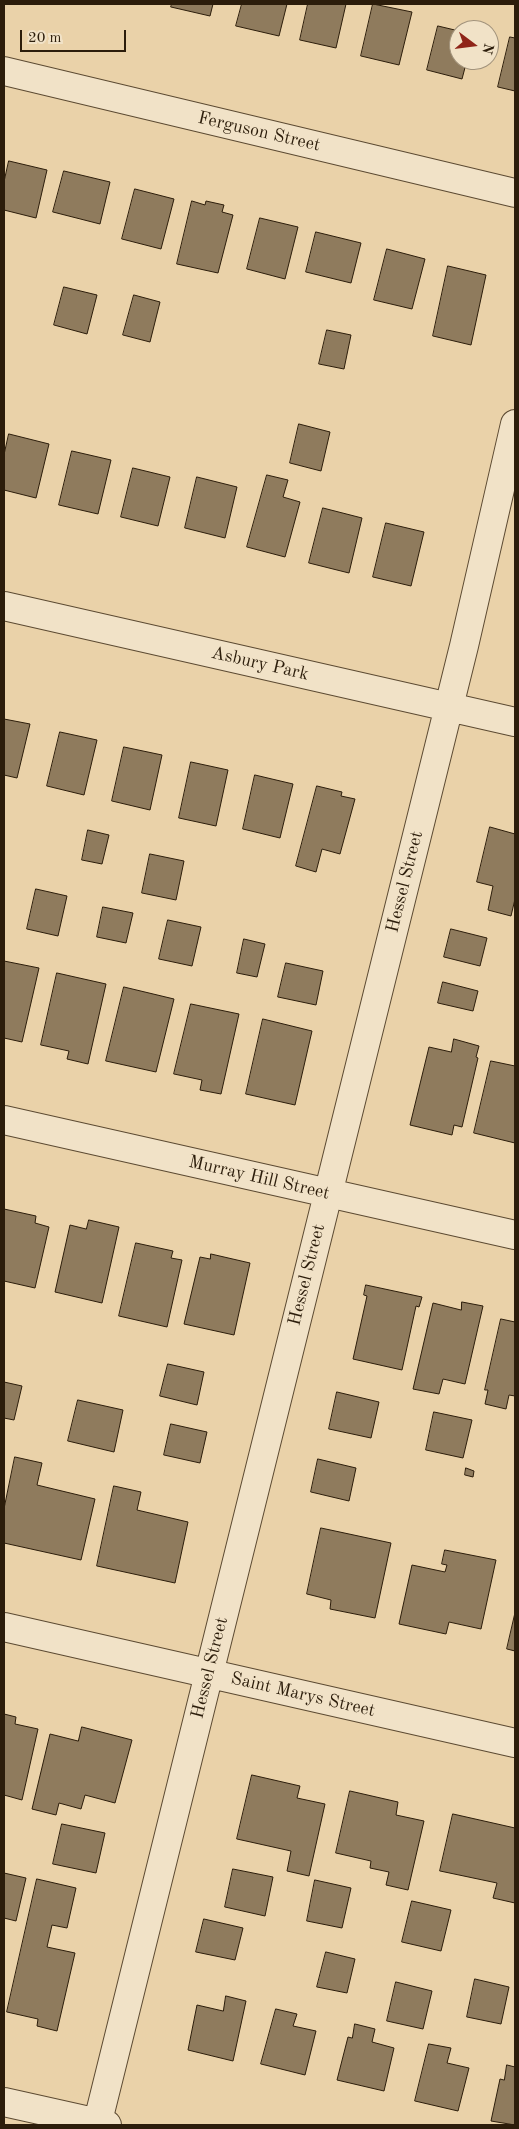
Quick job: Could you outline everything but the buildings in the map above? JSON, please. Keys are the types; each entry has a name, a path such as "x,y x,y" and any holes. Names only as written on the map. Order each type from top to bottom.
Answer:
{"street":[{"name":"Ferguson Street","path":"4,71 515,192"},
{"name":"Hessel Street","path":"100,2124 208,1674 448,706 515,424"},
{"name":"Asbury Park","path":"4,606 515,722"},
{"name":"Murray Hill Street","path":"4,1120 515,1235"},
{"name":"Saint Marys Street","path":"4,1627 515,1743"},
{"path":"4,2102 100,2124"}]}
